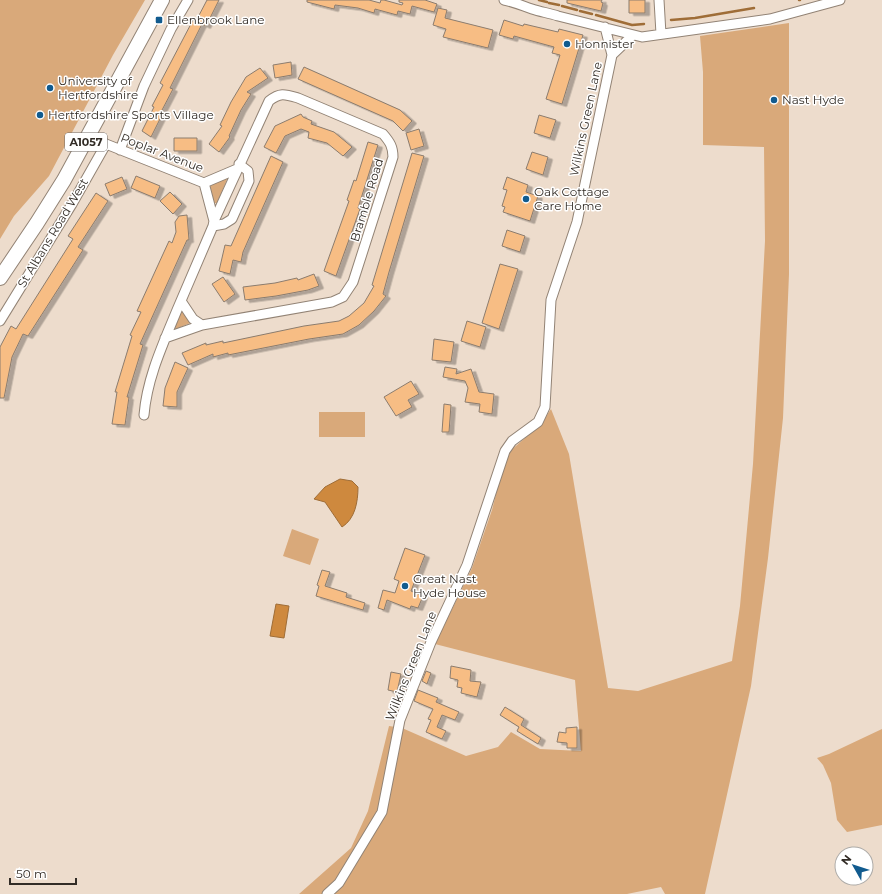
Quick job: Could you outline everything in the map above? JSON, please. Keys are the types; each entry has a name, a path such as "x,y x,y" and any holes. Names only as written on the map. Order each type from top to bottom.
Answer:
{"main road":[{"name":"St Albans Road West","path":"0,278 64,180 90,135 162,0"}],"street":[{"path":"120,150 144,86 171,29 188,0"},
{"path":"659,0 661,34"},
{"path":"510,1 558,16 642,37 770,19 840,0"},
{"name":"Wilkins Green Lane","path":"327,894 339,883 382,812 400,720 431,642 467,565 505,451 512,441 538,422 544,407 551,300 577,222 612,55 605,27"},
{"name":"Wilkins Green Lane","path":"612,55 633,35"},
{"name":"Bramble Road","path":"144,415 145,402 154,365 238,167 269,101 276,95 283,94 298,98 383,134 393,150 393,157 353,282 343,296 332,302 202,325 166,338"},
{"name":"Poplar Avenue","path":"90,135 120,150 204,183 238,167"},
{"name":"St Albans Road West","path":"0,321 72,204 106,144"},
{"path":"214,223 224,224 232,219 249,180 248,171 238,167"},
{"name":"Poplar Avenue","path":"204,183 214,223"},
{"path":"181,301 193,319 202,325"}],"shaded area":[{"name":"Hertfordshire Sports Village","path":"0,0 145,0 113,55 49,176 14,216 0,239"},
{"path":"789,23 789,274 783,418 768,558 751,686 705,894 665,894 661,887 627,894 299,894 351,848 368,811 389,726 402,728 466,756 498,747 511,732 540,749 581,751 575,680 435,644 472,568 492,510 501,474 509,452 540,425 551,409 569,454 608,688 638,691 732,661 740,606 753,464 765,241 764,147 703,145 703,72 700,36"},
{"path":"228,177 217,203 214,203 209,187 211,184"},
{"path":"180,312 183,312 190,323 176,329 174,327"},
{"path":"319,412 365,412 365,437 319,437"},
{"path":"340,479 352,481 358,487 353,515 342,527 325,502 314,499 325,487"},
{"path":"292,529 319,539 310,565 283,556"},
{"path":"276,604 289,606 284,638 270,636"},
{"path":"882,729 882,825 847,832 837,820 831,783 823,765 817,758 829,754"}],"building":[{"path":"207,0 219,0 206,26 202,24 170,88 173,89 161,112 163,113 151,137 142,131 154,107 152,106 163,85 160,83 193,20 196,21"},
{"path":"307,0 369,0 380,3 381,0 384,0 402,5 403,3 399,2 399,0 425,0 437,4 434,12 412,6 410,14 398,11 397,15 375,9 374,13 358,8 335,5 334,9 307,2"},
{"path":"567,0 602,0 601,2 603,3 601,11 567,3"},
{"path":"629,0 645,0 645,13 629,13"},
{"path":"438,8 447,10 445,18 493,30 488,48 443,37 446,29 433,25"},
{"path":"504,20 523,26 524,24 558,32 559,29 583,35 562,104 546,99 560,55 552,53 554,47 514,36 513,39 499,35"},
{"path":"291,62 292,75 275,78 273,65"},
{"path":"304,67 400,110 412,121 403,131 393,121 298,79"},
{"path":"260,68 268,78 247,92 251,94 241,110 229,136 230,137 219,152 209,144 222,126 220,125 231,102 246,77"},
{"path":"301,114 303,117 312,121 311,124 334,132 352,147 343,156 327,143 308,138 309,132 301,129 285,136 276,153 264,147 275,126"},
{"path":"539,115 556,120 550,138 534,133"},
{"path":"419,129 424,146 411,150 406,133"},
{"path":"174,138 197,138 197,151 174,151"},
{"path":"368,142 378,145 358,208 360,209 336,276 324,271 349,201 347,200 354,180 356,181"},
{"path":"532,152 548,157 543,175 526,169"},
{"path":"412,153 424,156 383,294 386,296 374,311 359,325 343,334 228,355 228,353 213,357 213,354 188,365 182,353 206,343 206,345 223,341 223,343 304,326 339,321 349,316 364,303 374,286 372,285"},
{"path":"271,156 283,162 243,252 241,262 233,260 230,274 219,271 225,245 231,246"},
{"path":"136,176 160,186 155,198 131,188"},
{"path":"122,177 127,189 110,196 105,184"},
{"name":"Oak Cottage Care Home","path":"507,177 528,185 526,192 538,196 530,221 503,212 505,207 502,206 507,190 503,189"},
{"path":"170,192 182,204 173,214 160,201"},
{"path":"96,193 108,201 78,247 83,250 62,283 28,336 23,334 12,357 4,398 0,398 0,347 11,326 16,329 73,239 68,236"},
{"path":"187,215 189,240 187,240 140,344 143,345 127,397 129,397 125,425 112,424 117,392 115,392 132,336 130,335 141,312 137,311 169,241 172,243 176,232 175,222 179,216"},
{"path":"507,230 525,236 520,252 502,246"},
{"path":"500,264 518,269 499,329 482,323"},
{"path":"314,274 319,286 308,290 245,300 243,287 275,283 297,278 298,280"},
{"path":"223,277 235,294 224,302 212,284"},
{"path":"467,321 486,327 480,347 461,341"},
{"path":"434,339 454,342 451,362 432,360"},
{"path":"175,362 188,368 177,392 177,407 163,406 165,388"},
{"path":"445,367 457,369 456,374 471,369 479,392 494,394 492,414 479,412 480,404 465,402 468,388 465,381 443,377"},
{"path":"411,381 419,394 408,400 412,407 396,416 384,397"},
{"path":"444,404 451,405 449,432 442,432"},
{"name":"Great Nast Hyde House","path":"405,548 425,555 411,591 423,596 418,608 411,606 410,609 387,600 384,610 378,608 383,590 395,593 399,581 394,579"},
{"path":"322,570 330,572 325,586 347,593 346,597 365,603 363,610 316,596 319,586 317,585"},
{"path":"451,666 471,670 470,681 481,682 477,697 461,693 462,688 457,687 458,680 450,678"},
{"path":"426,671 431,673 427,684 422,681"},
{"path":"391,672 401,674 397,692 388,690"},
{"path":"418,690 438,698 436,702 459,712 455,720 442,715 437,727 446,731 442,739 426,732 431,720 428,719 433,709 414,701"},
{"path":"505,707 524,719 521,725 541,738 538,744 517,731 519,727 500,715"},
{"path":"577,727 577,748 567,748 567,743 557,742 559,732 566,733 566,728"}],"waterway":[{"path":"539,0 547,2"},
{"path":"549,3 559,5"},
{"path":"562,6 577,10"},
{"path":"671,20 695,18 754,8"},
{"path":"580,11 592,14"},
{"path":"596,15 632,25 644,24"}],"place":[{"name":"Ellenbrook Lane","path":"159,20"},
{"name":"Honnister","path":"567,44"},
{"name":"University of Hertfordshire","path":"50,88"},
{"name":"Nast Hyde","path":"774,100"},
{"name":"Hertfordshire Sports Village","path":"40,115"},
{"name":"Oak Cottage Care Home","path":"526,199"},
{"name":"Great Nast Hyde House","path":"405,586"}]}
